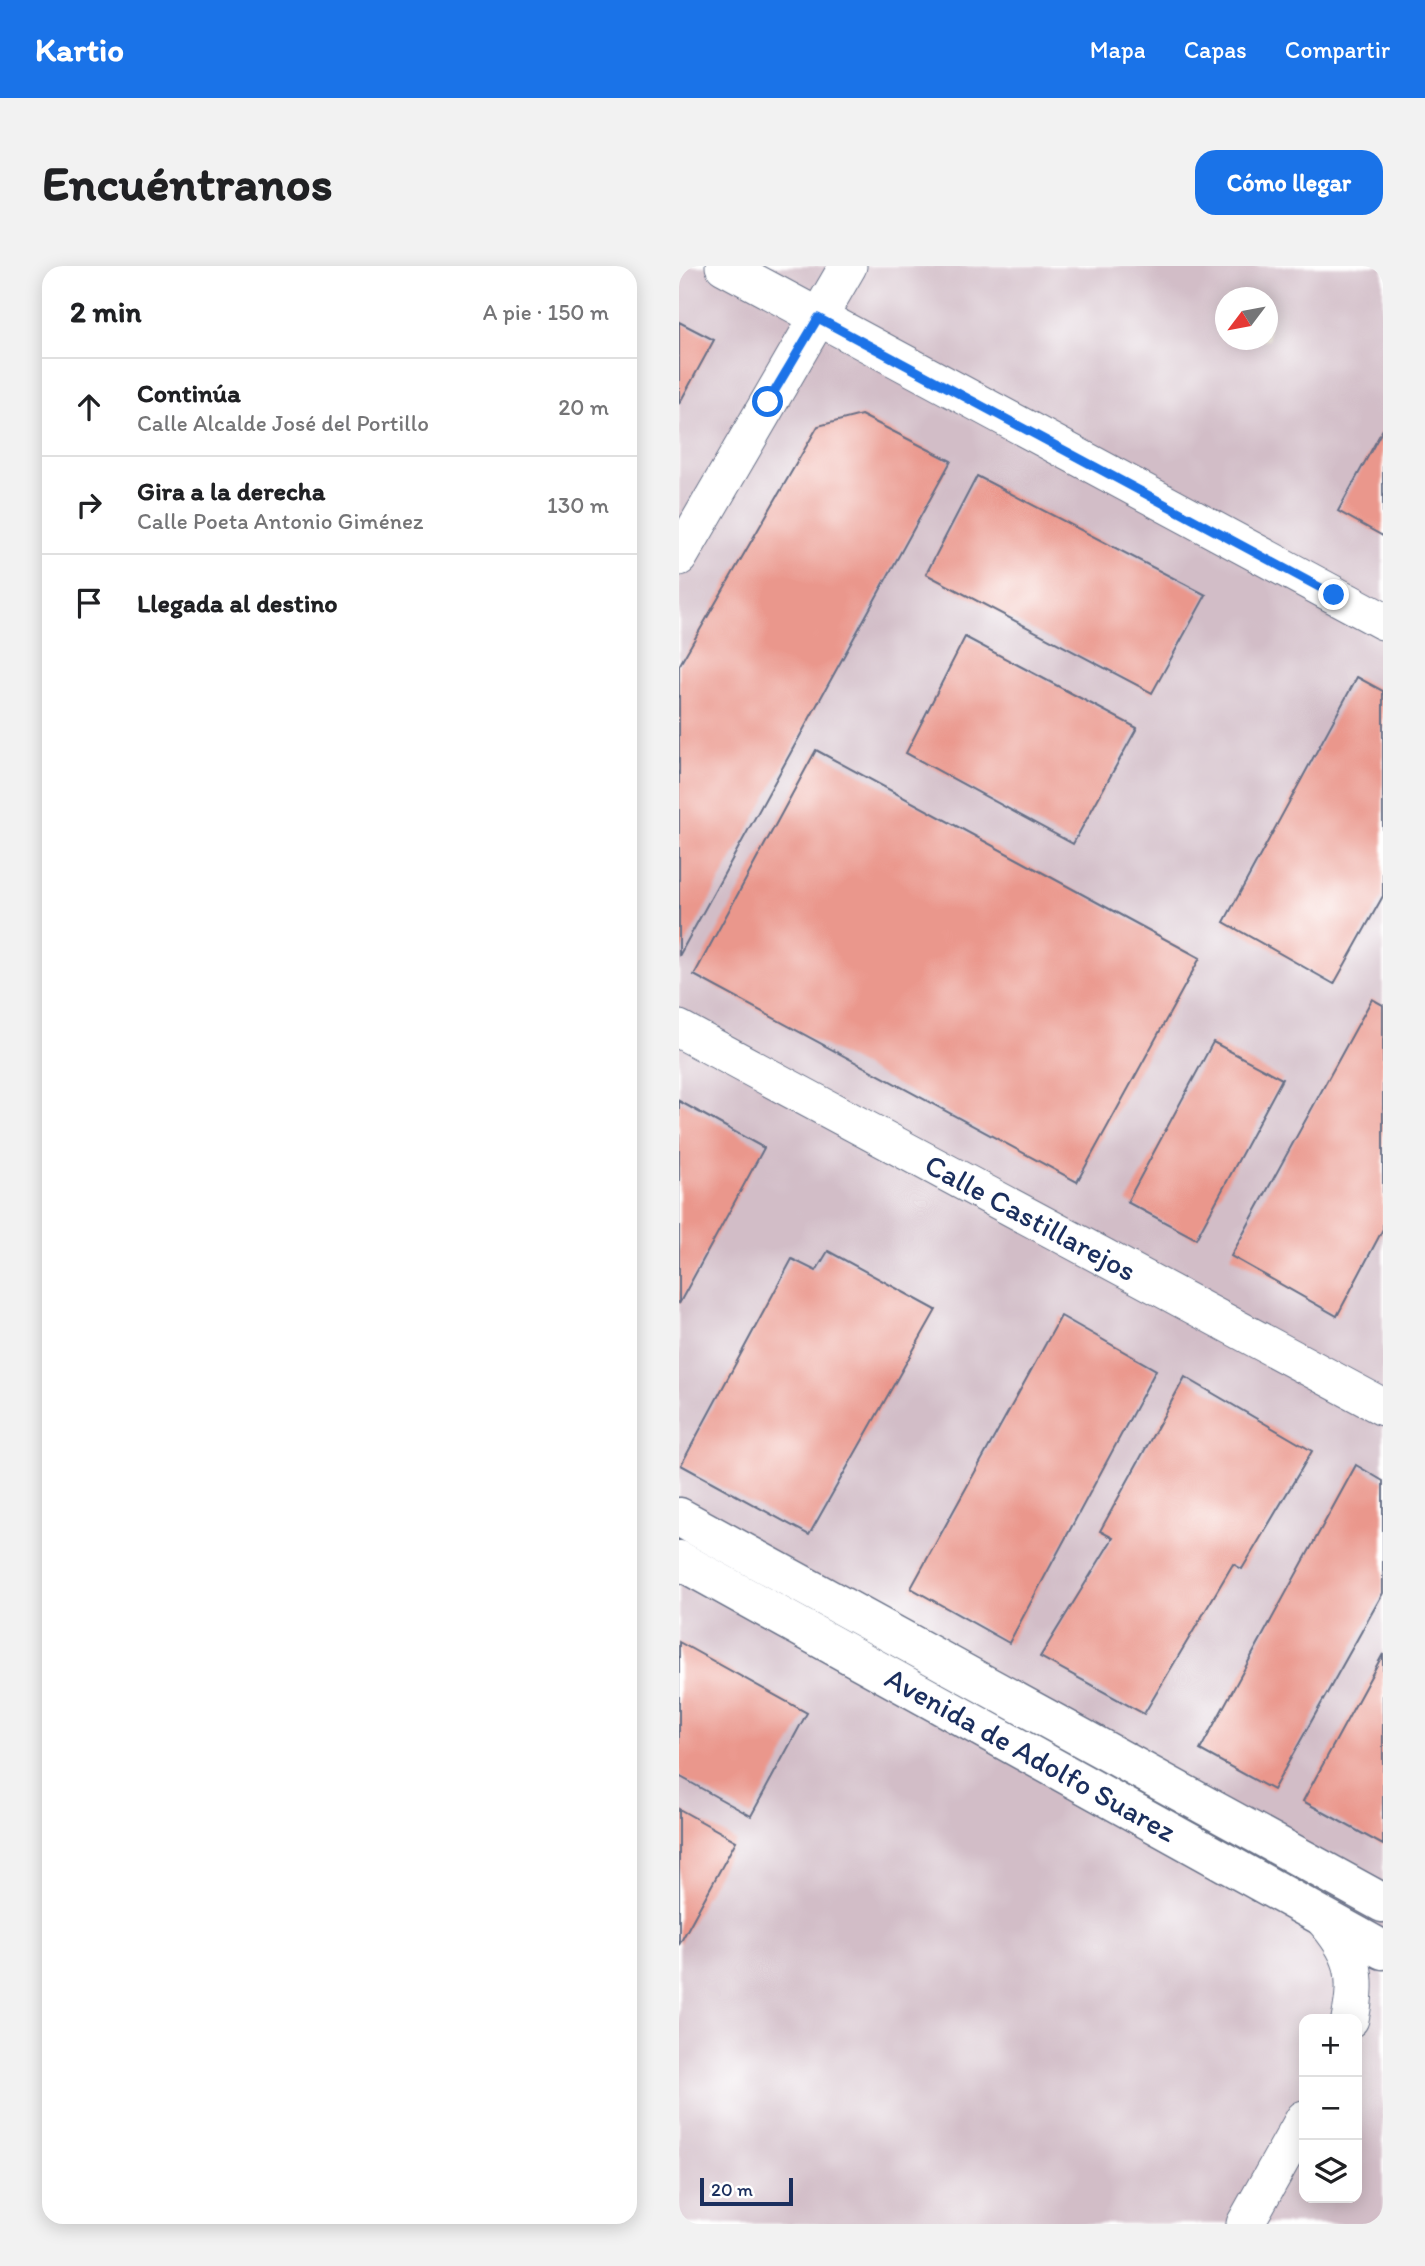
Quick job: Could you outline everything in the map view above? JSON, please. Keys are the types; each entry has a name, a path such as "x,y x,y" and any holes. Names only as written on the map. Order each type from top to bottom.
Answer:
{"main road":[{"name":"Avenida de Adolfo Suarez","path":"679,1517 1373,1892"},
{"name":"Avenida de Adolfo Suarez","path":"679,1560 1383,1950"}],"street":[{"path":"724,266 1383,621"},
{"path":"679,557 849,266"},
{"name":"Calle Castillarejos","path":"679,1030 1383,1408"},
{"path":"1323,1917 1340,1937 1353,1961 1356,1992 1351,2014"},
{"path":"1362,2029 1383,2008"},
{"path":"1245,2224 1299,2128"}],"shaded area":[{"path":"679,266 1383,266 1383,2224 679,2224"}],"building":[{"path":"679,322 714,340 679,404"},
{"path":"861,415 951,461 679,956 679,666 818,426"},
{"path":"1383,429 1383,536 1338,511"},
{"path":"977,476 1206,595 1152,693 926,574"},
{"path":"965,637 1137,728 1073,844 906,753"},
{"path":"1357,677 1383,691 1383,896 1334,984 1224,922"},
{"path":"816,750 1200,958 1077,1182 694,975"},
{"path":"1372,999 1383,1005 1383,1229 1337,1316 1231,1256"},
{"path":"1213,1042 1282,1079 1196,1239 1127,1202"},
{"path":"679,1101 764,1148 679,1304"},
{"path":"828,1251 936,1310 809,1535 681,1465 792,1259 816,1271"},
{"path":"1061,1316 1156,1370 1009,1643 911,1588"},
{"path":"1185,1377 1312,1451 1242,1569 1233,1564 1144,1714 1040,1657 1113,1538 1100,1531"},
{"path":"1356,1465 1383,1481 1383,1593 1273,1790 1200,1750"},
{"path":"679,1642 807,1713 751,1816 679,1776"},
{"path":"1383,1654 1383,1845 1303,1801"},
{"path":"679,1809 736,1841 679,1945"}],"route":[{"path":"768,402 818,318 1334,595"}]}
